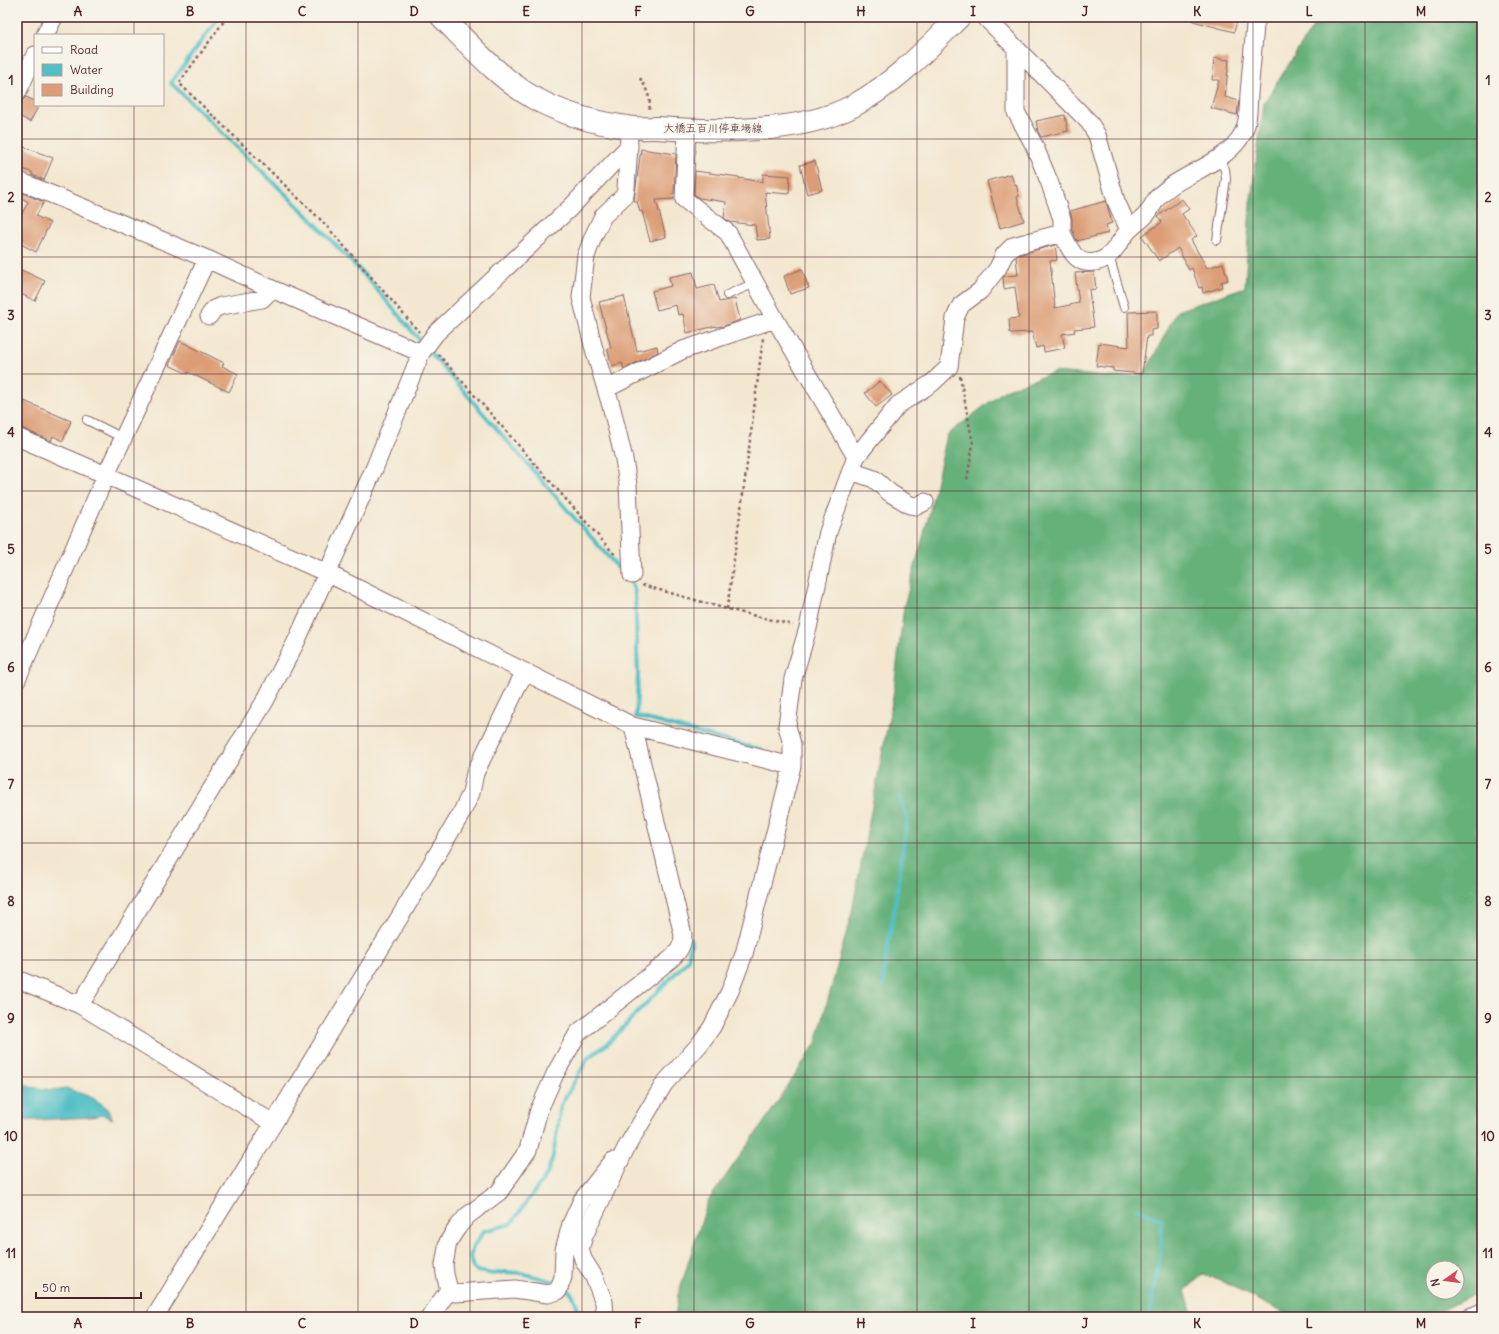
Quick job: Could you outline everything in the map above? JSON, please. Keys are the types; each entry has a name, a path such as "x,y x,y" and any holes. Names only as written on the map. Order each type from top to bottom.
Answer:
{"main road":[{"name":"大橋五百川停車場線","path":"442,17 504,77 532,97 559,111 634,134 687,130 732,130 774,127 803,124 830,116 875,93 906,69 959,17"}],"street":[{"path":"46,34 54,17"},
{"path":"985,17 1089,122 1096,135 1116,201 1129,230"},
{"path":"1016,48 1016,112 1034,145 1049,181 1062,219 1062,233 1071,252 1075,257 1089,263 1096,262 1109,256 1129,230 1146,215 1157,198 1176,182 1217,159 1229,151 1236,143 1246,125 1255,25 1258,17"},
{"path":"17,92 34,57"},
{"path":"687,130 684,199 728,233 755,283 771,320 853,464 896,497 910,505 917,506 925,502"},
{"path":"80,1005 265,701 296,642 374,469 425,348 436,333 570,208 634,134"},
{"path":"632,574 628,485 619,437 581,297 586,256 593,237 603,216 625,195 634,134"},
{"path":"17,180 207,259 272,289 425,348"},
{"path":"605,1317 604,1302 594,1277 583,1259 580,1249 584,1236 626,1148 664,1084 712,1027 730,992 744,954 792,766 792,744 788,726 793,679 808,628 828,532 853,464 898,405 932,383 949,367 956,318 961,305 980,291 998,268 1004,255 1013,246 1062,233"},
{"path":"17,679 106,475 207,259"},
{"path":"209,316 214,309 221,306 262,299 272,289"},
{"path":"606,389 683,350 771,320"},
{"path":"17,438 106,475 327,573 524,673 633,726 792,766"},
{"path":"155,1317 461,814 471,793 475,773 524,673"},
{"path":"430,1317 449,1290 444,1265 448,1242 467,1216 500,1192 528,1150 539,1110 554,1074 578,1033 671,959 678,952 682,943 682,935 633,726"},
{"path":"17,979 80,1005 273,1124"},
{"path":"449,1290 455,1293 515,1289 548,1294 560,1284 564,1250 571,1224 582,1200 604,1171 626,1148"},
{"path":"1470,1317 1482,1312"}],"lane":[{"path":"1217,159 1225,169 1226,179 1217,240"},
{"path":"1109,256 1124,307"},
{"path":"727,295 755,283"},
{"path":"87,420 123,438"}],"path":[{"path":"227,17 179,83 323,222 425,348 632,574 640,585 727,609 808,628"},
{"path":"634,134 650,106 647,90 640,78"},
{"path":"727,609 763,339 771,320"},
{"path":"949,367 961,377 973,444 967,480"}],"green space":[{"path":"1319,17 1482,17 1482,1292 1465,1300 1465,1260 1425,1260 1425,1300 1464,1300 1426,1317 1292,1317 1219,1280 1203,1274 1185,1291 1193,1317 675,1317 678,1295 708,1201 769,1115 816,1043 851,916 893,697 904,606 929,515 947,435 1005,390 1055,372 1111,377 1144,375 1177,311 1245,287 1250,206 1264,103"}],"water":[{"path":"17,1078 30,1087 52,1090 66,1088 93,1098 106,1107 113,1119 102,1115 91,1117 17,1121"}],"building":[{"path":"1193,17 1238,17 1234,32 1193,21"},
{"path":"1214,58 1229,60 1225,97 1239,101 1237,115 1211,108 1219,80 1212,80"},
{"path":"26,97 34,101 34,106 38,106 30,122 17,115 22,101"},
{"path":"1065,115 1068,131 1041,137 1036,121"},
{"path":"17,144 53,158 44,180 32,175 33,173 17,167"},
{"path":"641,149 676,154 674,194 671,194 674,199 656,200 666,237 650,241 642,211 640,212 637,201 634,201"},
{"path":"815,161 822,190 807,194 800,165"},
{"path":"695,171 763,182 763,174 790,176 789,194 765,192 770,239 757,240 755,225 730,222 724,218 726,202 699,198 694,194"},
{"path":"1011,174 1014,184 1016,184 1019,196 1017,197 1024,221 1000,228 987,181"},
{"path":"22,193 44,202 36,216 50,223 36,252 17,242 17,223 28,202 20,197"},
{"path":"1182,199 1189,209 1182,214 1197,236 1191,240 1207,268 1223,263 1228,280 1221,282 1222,287 1203,293 1202,287 1199,288 1192,268 1189,270 1178,248 1159,261 1142,236 1162,222 1158,216"},
{"path":"1106,201 1112,223 1106,225 1108,233 1077,241 1072,229 1070,211"},
{"path":"1055,245 1057,260 1050,261 1055,308 1079,303 1075,273 1094,272 1096,289 1089,290 1094,327 1074,329 1075,332 1062,334 1065,348 1044,352 1043,346 1036,348 1032,332 1010,333 1009,319 1019,318 1015,287 1004,289 1003,278 1004,276 1018,275 1016,257 1018,255"},
{"path":"17,268 45,281 35,301 17,292"},
{"path":"802,269 809,288 790,294 784,276"},
{"path":"693,272 697,289 714,285 719,302 735,299 740,320 724,326 716,326 687,333 683,314 678,315 676,305 657,310 652,291 671,286 669,277"},
{"path":"624,296 637,351 657,346 658,352 624,369 622,363 612,366 607,348 611,348 599,302"},
{"path":"1157,311 1157,329 1151,330 1151,336 1147,336 1142,374 1113,371 1113,368 1096,366 1099,343 1129,347 1128,312"},
{"path":"180,341 224,363 222,366 238,374 229,392 188,372 188,374 169,365"},
{"path":"880,381 892,395 876,407 865,393"},
{"path":"24,401 71,421 63,441 53,436 51,441 17,426 17,403 23,406"}],"waterway":[{"path":"219,17 171,83 308,216 368,279 422,343"},
{"path":"428,350 632,584 635,593 638,675 636,717"},
{"path":"635,716 762,750"},
{"path":"884,986 884,969 897,893 907,820 900,796"},
{"path":"556,1282 521,1273 505,1272 493,1274 477,1271 473,1268 470,1257 473,1247 484,1231 511,1224 547,1174 553,1156 561,1105 588,1058 607,1044 688,960 691,943 690,939"},
{"path":"1139,1209 1162,1220 1161,1250 1149,1317"},
{"path":"564,1286 575,1300 578,1308 578,1317"}]}
